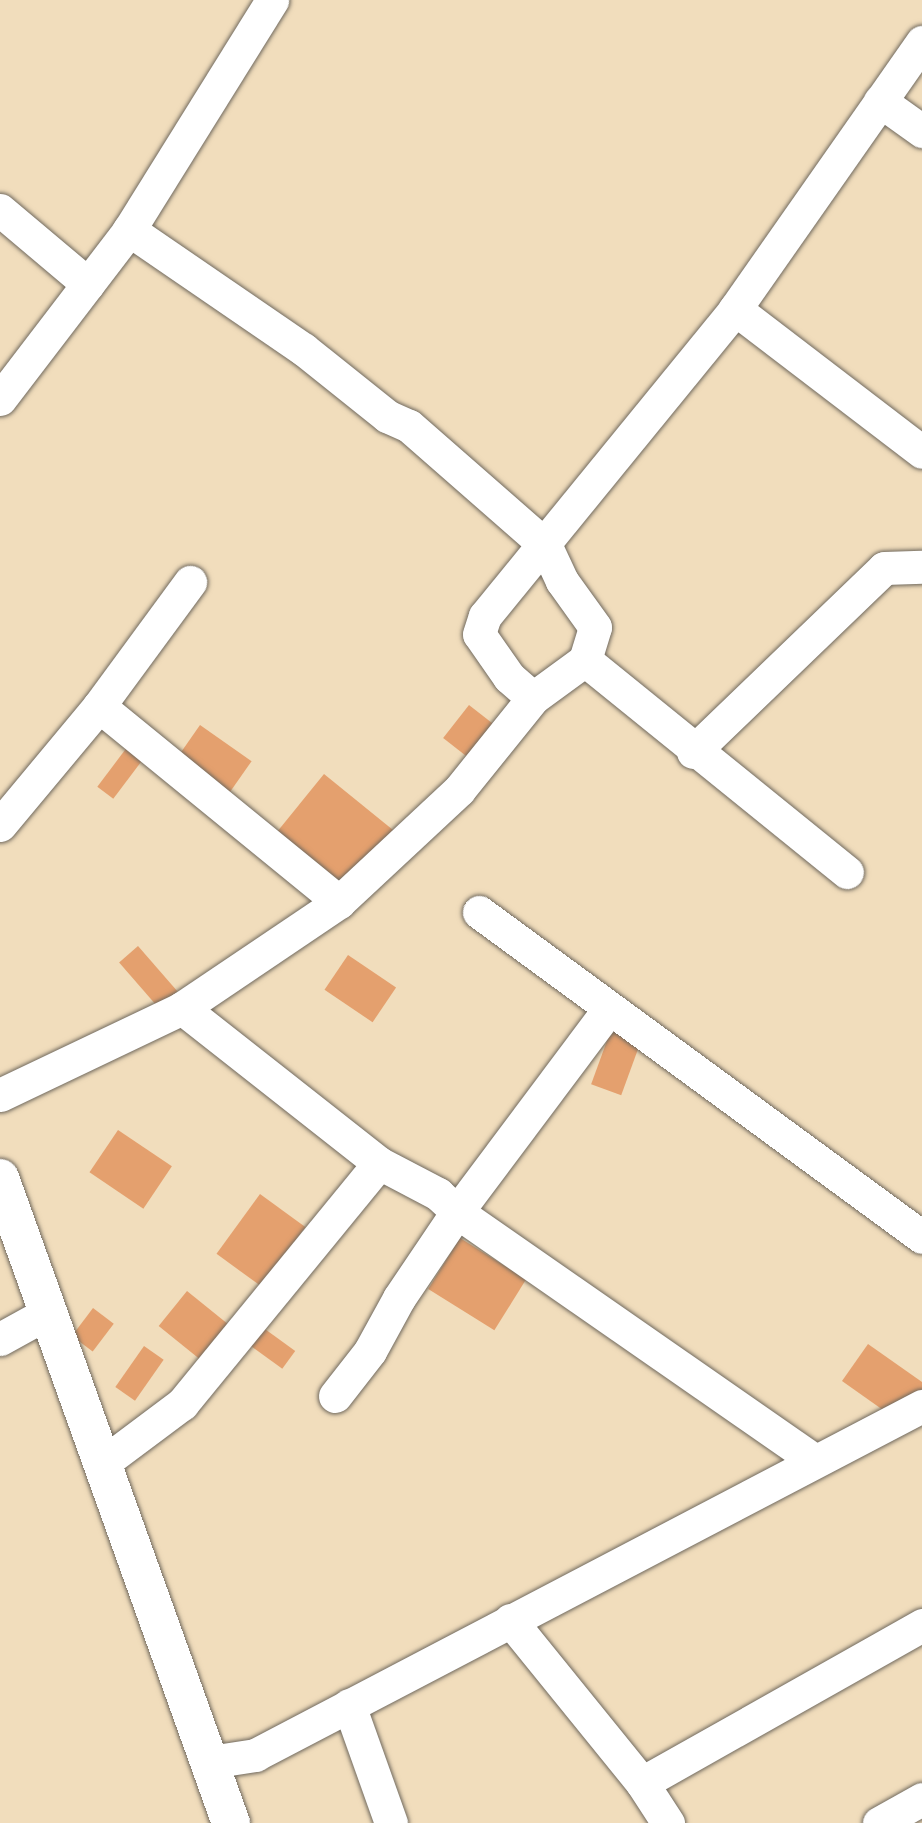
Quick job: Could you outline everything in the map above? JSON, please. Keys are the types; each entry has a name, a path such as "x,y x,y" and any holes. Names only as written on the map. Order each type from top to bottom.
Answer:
{"street":[{"path":"0,399 129,230 272,0"},
{"path":"533,698 509,677 479,634 485,616 735,309 922,42"},
{"path":"880,102 922,131"},
{"path":"0,210 88,284"},
{"path":"0,1095 182,1008 339,902 459,790 533,698 585,660 595,627 562,581 545,545 409,426 387,416 303,349 129,230"},
{"path":"735,309 922,452"},
{"path":"693,752 884,568 922,566"},
{"path":"0,825 99,706 190,582"},
{"path":"585,660 693,752 847,872"},
{"path":"99,706 339,902"},
{"path":"479,912 922,1237"},
{"path":"182,1008 379,1163 438,1194 457,1212 815,1461"},
{"path":"335,1396 370,1351 399,1298 457,1212 609,1009"},
{"path":"103,1463 182,1404 379,1163"},
{"path":"0,1178 231,1823"},
{"path":"0,1339 49,1312"},
{"path":"210,1762 256,1755 922,1406"},
{"path":"510,1620 642,1783 668,1823"},
{"path":"642,1783 922,1625"},
{"path":"349,1705 391,1823"},
{"path":"879,1823 922,1799"}],"building":[{"path":"469,705 501,730 475,763 443,738"},
{"path":"200,725 252,761 230,792 178,756"},
{"path":"128,746 144,758 113,799 97,787"},
{"path":"324,774 394,831 345,891 275,835"},
{"path":"138,946 177,991 158,1008 119,962"},
{"path":"348,955 396,987 373,1022 325,990"},
{"path":"612,1027 642,1038 621,1095 591,1084"},
{"path":"118,1130 172,1166 143,1209 89,1172"},
{"path":"260,1194 305,1227 262,1287 217,1254"},
{"path":"460,1238 526,1279 494,1330 428,1289"},
{"path":"187,1291 228,1324 200,1359 159,1326"},
{"path":"93,1308 114,1324 93,1352 72,1336"},
{"path":"258,1324 295,1351 282,1369 245,1342"},
{"path":"868,1344 922,1382 922,1389 883,1410 842,1381"},
{"path":"144,1346 164,1360 135,1401 115,1387"}]}
